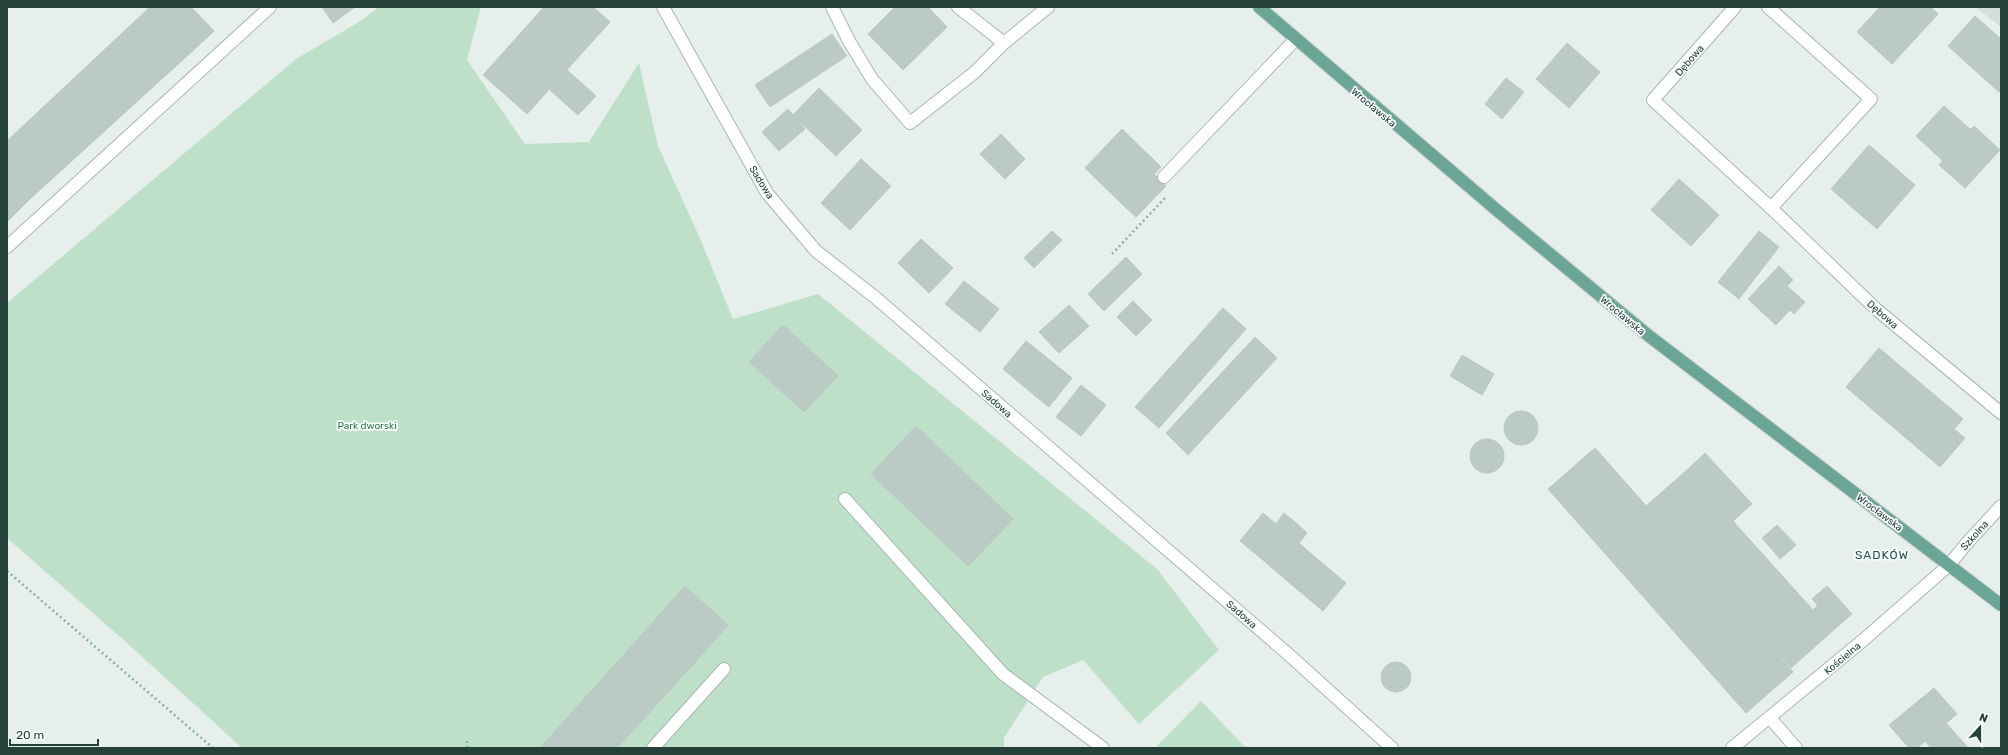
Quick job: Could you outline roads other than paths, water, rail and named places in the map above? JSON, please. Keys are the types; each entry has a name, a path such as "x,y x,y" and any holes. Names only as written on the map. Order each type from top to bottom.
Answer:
{"main road":[{"name":"Wrocławska","path":"1259,7 1295,40 1493,207 1650,336 2001,605"}],"street":[{"path":"7,247 270,7"},
{"name":"Sadowa","path":"663,7 767,193 816,251 876,298 1288,654 1392,748"},
{"path":"832,7 872,79 910,123 975,72 1004,43 1048,7"},
{"path":"958,7 1004,43"},
{"name":"Dębowa","path":"1735,7 1653,100 1772,208 1876,309 2001,413"},
{"path":"1768,7 1871,99 1772,208"},
{"path":"1164,177 1295,40"},
{"path":"844,499 1003,674 1103,748"},
{"name":"Szkolna","path":"1949,565 2001,506"},
{"name":"Kościelna","path":"1732,748 1861,642 1949,565"},
{"path":"653,748 724,669"},
{"path":"1770,718 1796,748"}],"district":[{"name":"SADKÓW","path":"1882,555"}],"park label":[{"name":"Park dworski","path":"367,425"}]}
